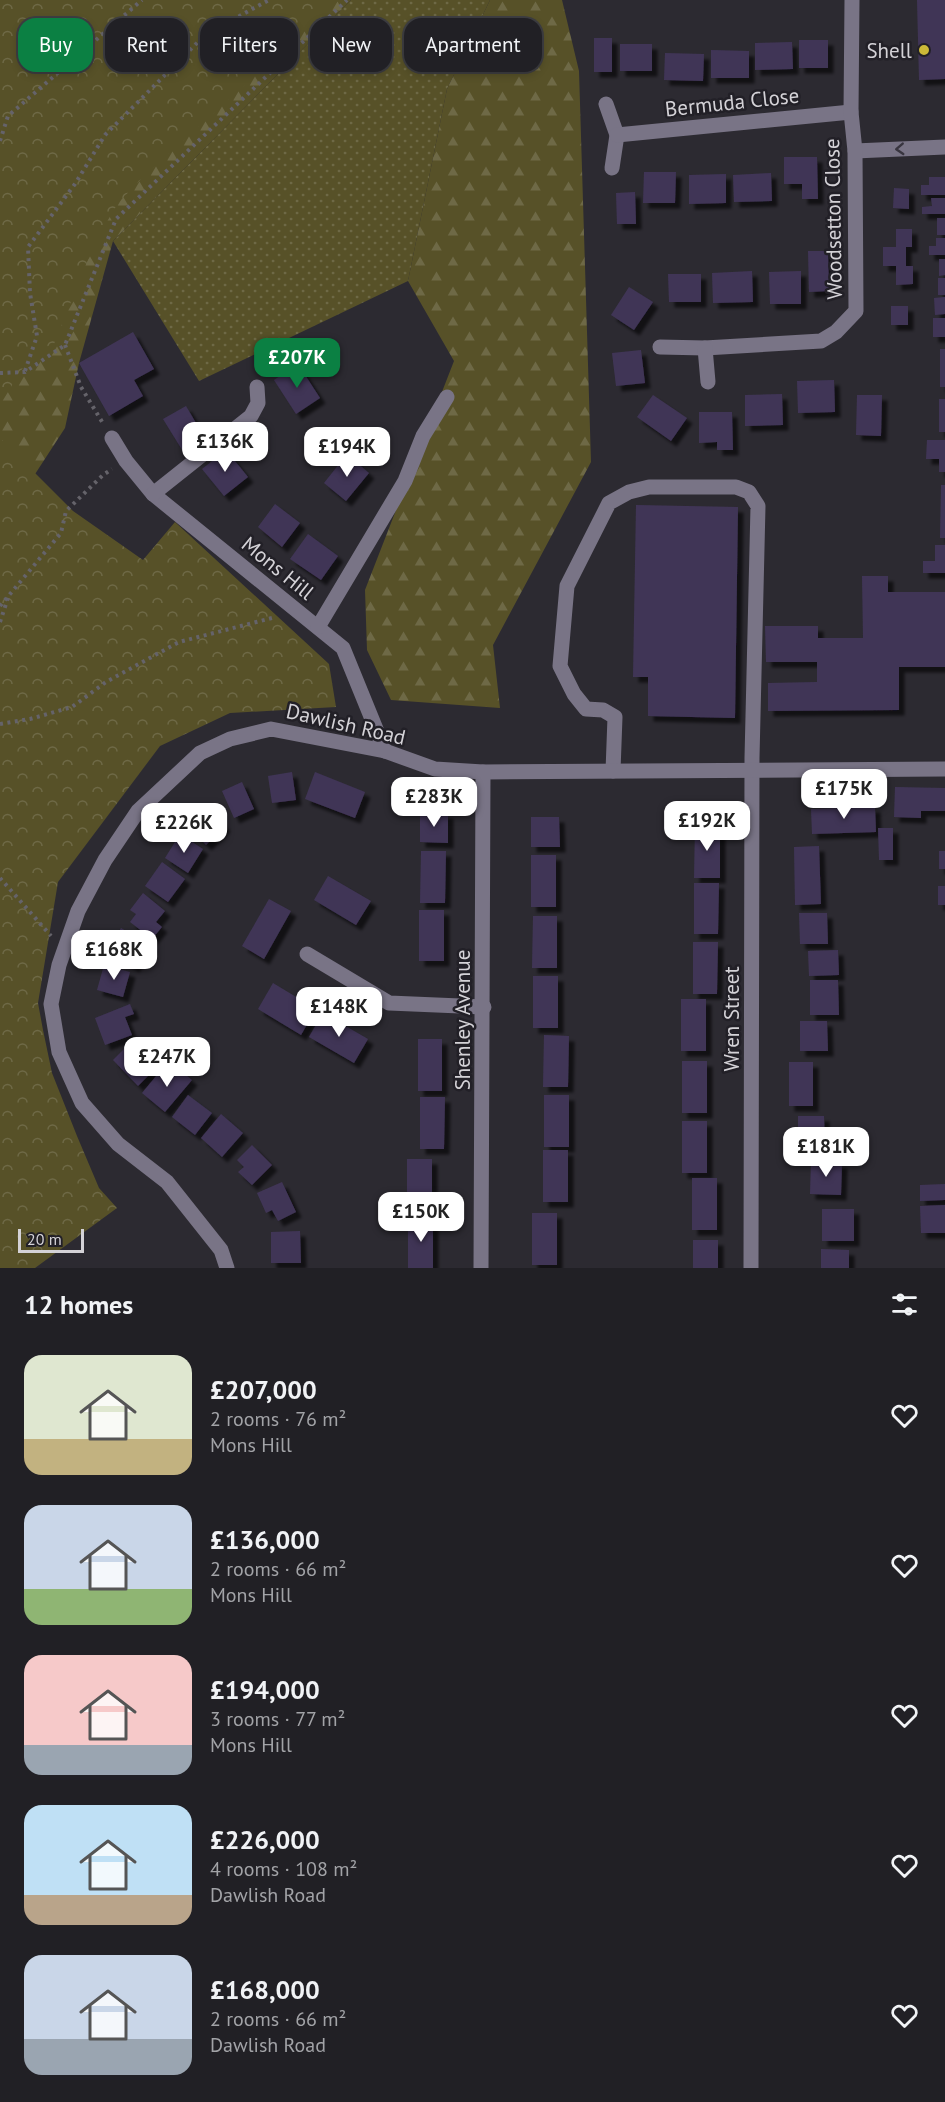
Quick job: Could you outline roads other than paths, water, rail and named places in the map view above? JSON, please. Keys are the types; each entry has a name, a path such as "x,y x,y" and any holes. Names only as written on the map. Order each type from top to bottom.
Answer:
{"street":[{"name":"Woodsetton Close","path":"660,347 705,348 821,341 836,332 856,311 855,151 851,112 852,0"},
{"path":"606,104 617,135 612,168"},
{"name":"Bermuda Close","path":"617,135 851,112"},
{"path":"855,151 945,147"},
{"path":"705,348 708,382"},
{"path":"153,494 251,416 258,403 257,387"},
{"path":"318,627 405,482 423,436 447,397"},
{"name":"Mons Hill","path":"112,438 126,461 153,494 343,648 385,752"},
{"name":"Wren Street","path":"613,771 615,717 603,710 586,709 574,694 560,666 567,586 609,503 629,492 649,487 736,487 749,492 758,506 752,769 751,1268"},
{"name":"Dawlish Road","path":"227,1268 220,1250 166,1182 118,1143 82,1103 59,1052 51,1004 78,910 105,860 138,811 200,753 230,739 271,729 385,752 435,769 483,772 945,769"},
{"name":"Shenley Avenue","path":"481,1268 484,1007 483,772"},
{"path":"307,954 389,1003 484,1007"}],"place":[{"name":"Shell","path":"924,50"}]}
